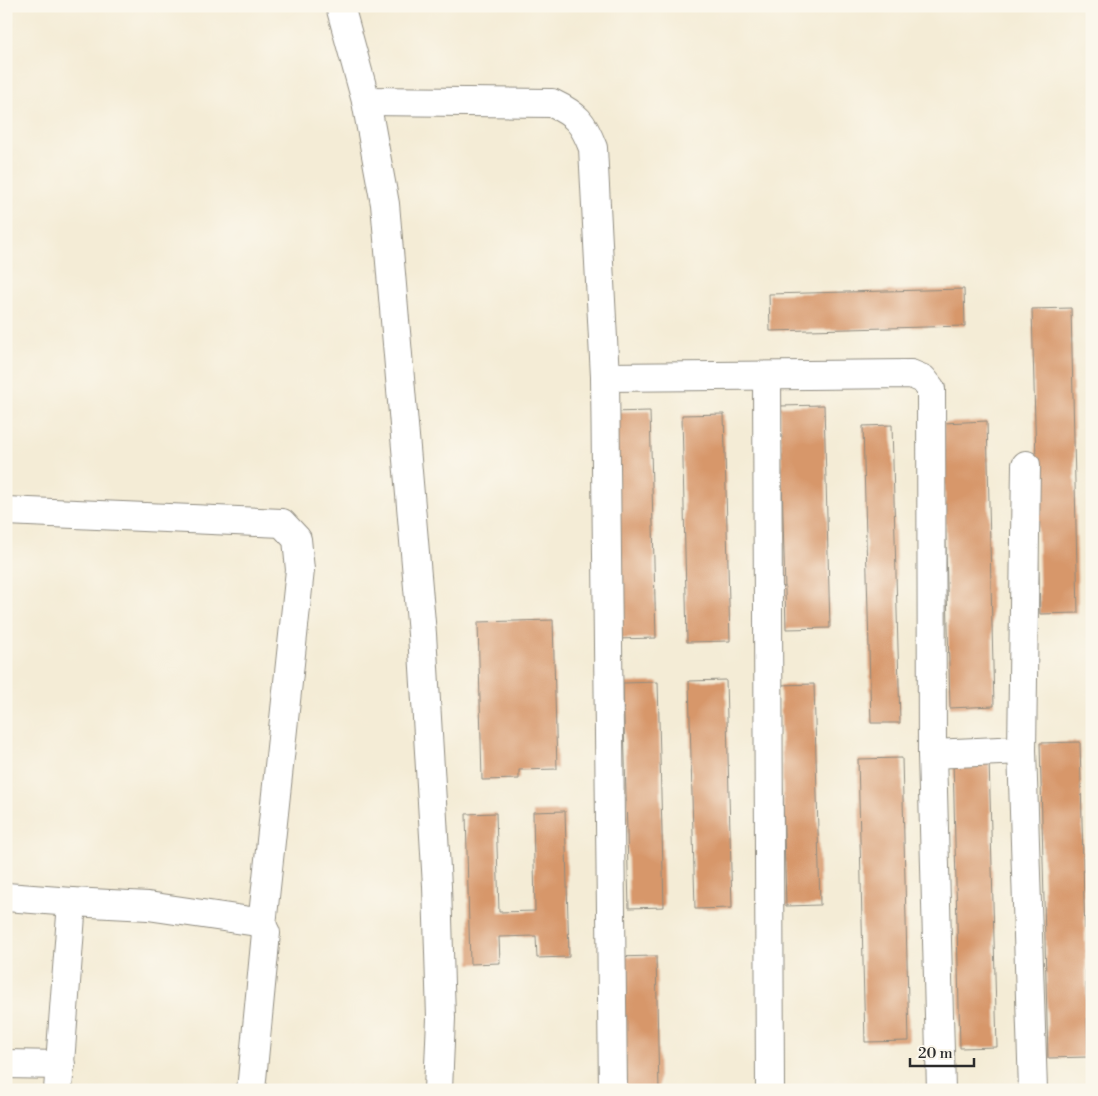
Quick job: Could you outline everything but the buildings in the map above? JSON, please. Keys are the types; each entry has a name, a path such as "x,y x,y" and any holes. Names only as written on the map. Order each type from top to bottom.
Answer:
{"street":[{"path":"340,6 366,101 385,204 422,634 437,886 441,1018 438,1090"},
{"path":"366,101 552,103 572,113 585,127 593,148 605,377 613,1090"},
{"path":"605,377 911,374 923,379 931,389 932,754 941,1090"},
{"path":"767,376 770,1090"},
{"path":"1026,465 1022,750 1033,1090"},
{"path":"6,510 282,523 297,539 300,570 262,925 266,934 251,1090"},
{"path":"932,754 1022,750"},
{"path":"6,897 148,906 257,922 262,925"},
{"path":"6,1064 60,1077 72,902"}]}
